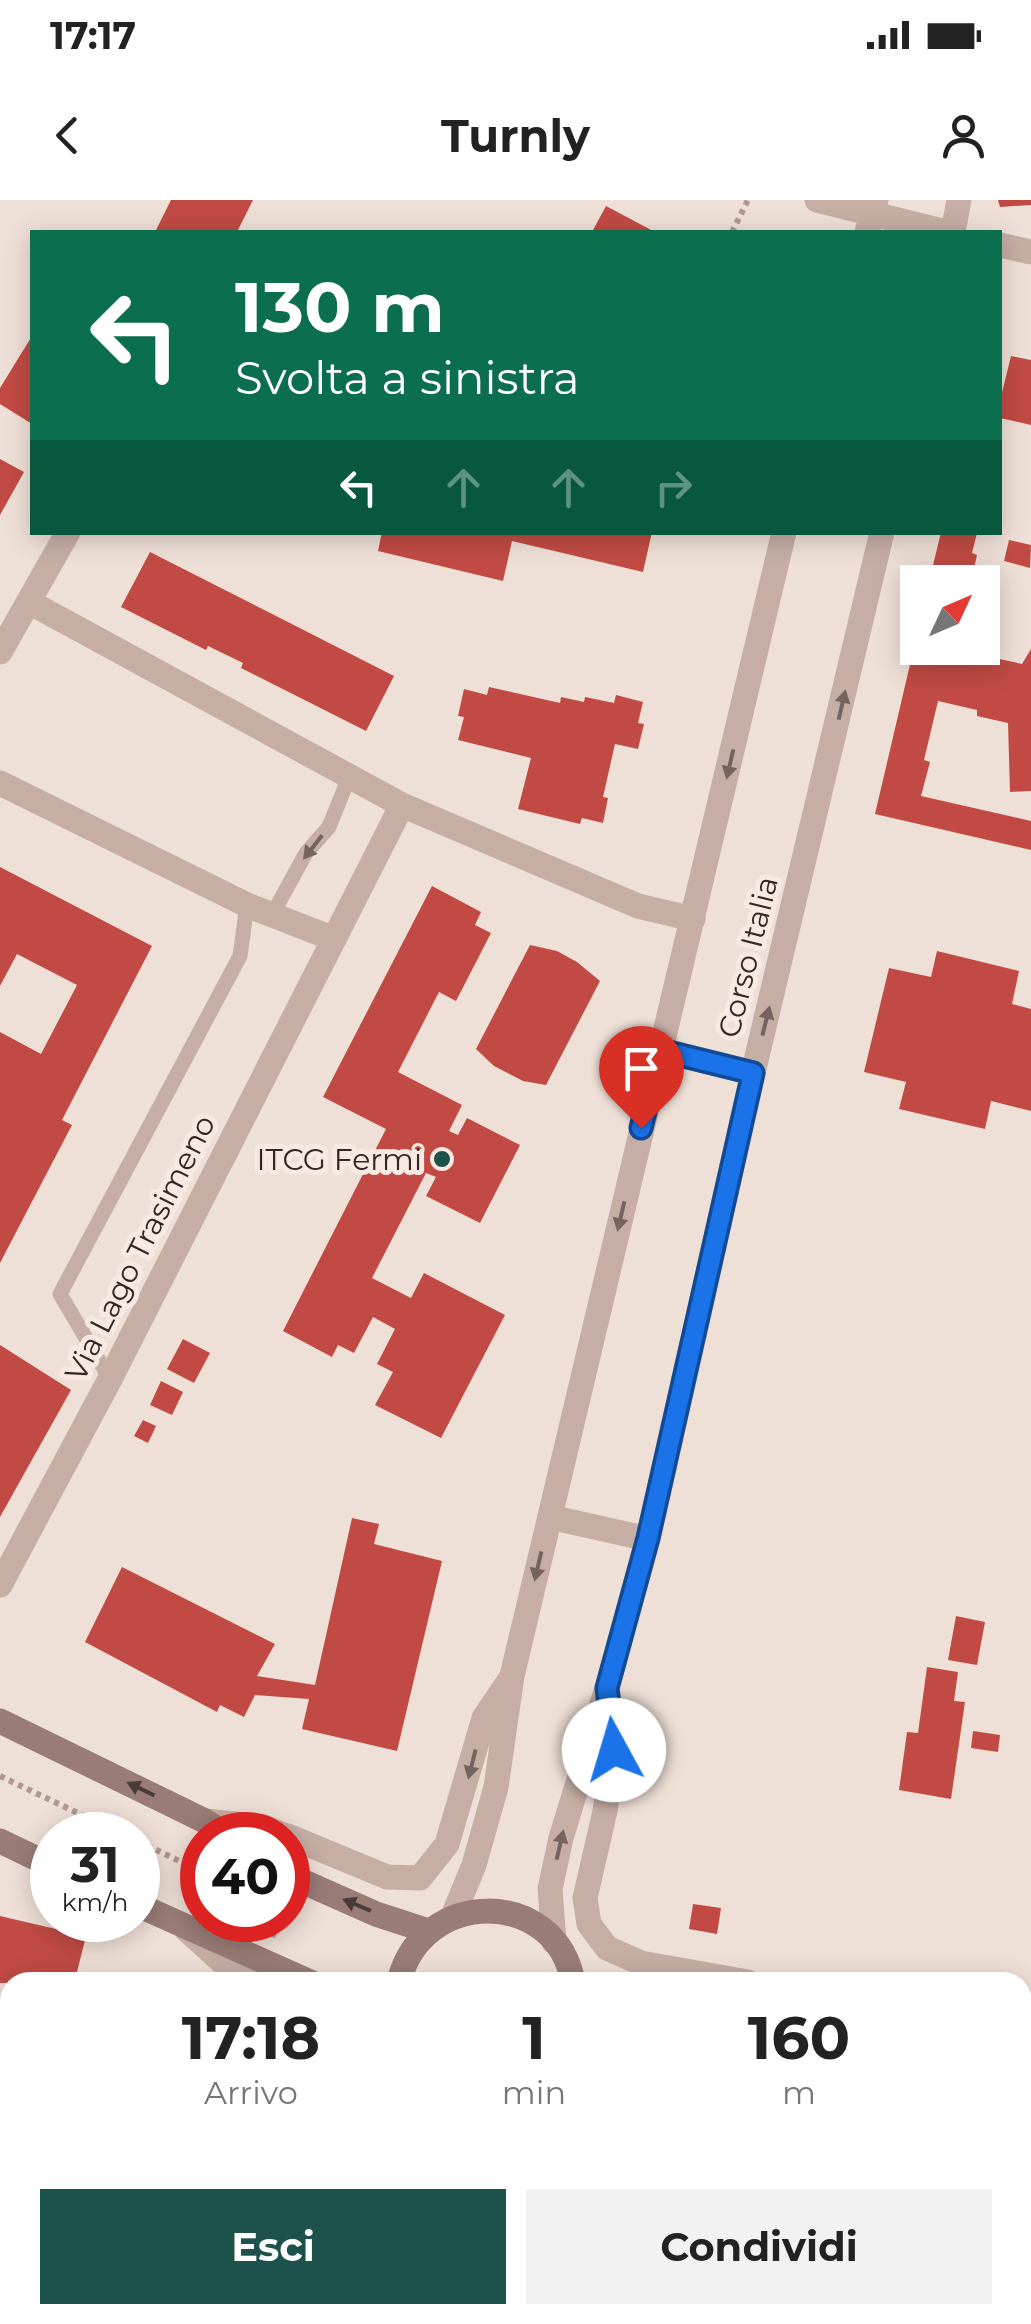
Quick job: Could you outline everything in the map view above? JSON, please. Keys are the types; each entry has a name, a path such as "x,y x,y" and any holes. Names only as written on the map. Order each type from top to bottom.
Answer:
{"main road":[{"path":"0,1721 184,1812"},
{"path":"0,1842 30,1856"},
{"path":"310,1886 428,1931"},
{"path":"401,1972 404,1960 428,1931 453,1916 480,1910 508,1913 533,1924 554,1942 572,1972"},
{"path":"220,1942 288,1972"}],"street":[{"path":"817,200 940,230"},
{"path":"950,230 960,200"},
{"path":"1002,245 1031,252"},
{"path":"0,652 66,535"},
{"name":"Corso Italia","path":"453,1916 474,1865 496,1787 512,1676 783,535"},
{"name":"Corso Italia","path":"554,1942 550,1889 575,1788 648,1538 753,1073 881,535"},
{"path":"31,603 402,805 638,906 694,918"},
{"path":"0,783 247,905 334,939"},
{"name":"Via Lago Trasimeno","path":"0,1585 110,1379 402,805"},
{"path":"660,1050 753,1073"},
{"path":"550,1516 648,1538"},
{"name":"Corso Italia","path":"310,1846 387,1878 420,1878 447,1844 484,1718 512,1676"},
{"name":"Corso Italia","path":"607,1688 614,1750 585,1898 590,1924 608,1948 641,1963 692,1972"},
{"path":"201,1942 234,1972"}],"lane":[{"path":"272,915 306,854 330,827 350,777"},
{"path":"110,1379 60,1294 240,956 247,905"}],"path":[{"path":"733,230 748,200"},
{"path":"0,1776 76,1812"}],"building":[{"path":"171,200 253,200 238,230 156,230"},
{"path":"998,200 1031,200 1031,205 1000,207"},
{"path":"606,206 651,230 593,230"},
{"path":"30,339 30,423 0,404 0,388"},
{"path":"1011,356 1031,360 1031,425 1002,418 1002,393"},
{"path":"0,459 24,472 0,515"},
{"path":"381,535 651,535 643,572 512,541 503,581 378,551"},
{"path":"940,535 976,535 972,553 977,555 975,565 933,565"},
{"path":"1009,540 1031,545 1030,568 1004,561"},
{"path":"150,552 394,676 366,731 241,668 243,663 208,646 206,650 121,607"},
{"path":"1031,649 1031,791 1010,792 1008,723 977,716 977,710 938,701 924,760 930,762 921,796 1031,821 1031,850 875,814 910,665 1000,665 1000,659 1022,664"},
{"path":"489,687 560,703 561,697 584,702 585,697 614,703 616,695 643,702 638,723 644,724 638,749 615,744 603,797 608,798 603,823 582,818 580,824 518,809 531,758 458,740 464,717 458,716 464,689 487,695"},
{"path":"0,867 152,946 62,1120 72,1125 0,1263 0,1032 41,1054 77,985 17,954 0,986"},
{"name":"ITCG Fermi","path":"432,886 481,912 475,925 491,933 456,1001 439,992 398,1072 462,1105 449,1131 458,1135 467,1118 520,1145 480,1223 426,1196 436,1177 426,1173 372,1278 411,1298 424,1273 505,1315 441,1438 375,1405 393,1372 377,1364 395,1329 373,1317 354,1353 338,1345 332,1357 283,1331 386,1129 323,1097"},
{"path":"530,945 557,951 600,981 546,1085 523,1081 494,1066 476,1049"},
{"path":"937,951 1019,971 1012,1004 1031,1009 1031,1111 991,1101 985,1129 899,1109 906,1082 864,1072 889,968 931,977"},
{"path":"183,1339 210,1353 194,1383 167,1369"},
{"path":"0,1345 71,1390 0,1517"},
{"path":"161,1381 183,1392 172,1415 150,1405"},
{"path":"143,1420 156,1426 148,1443 134,1436"},
{"path":"352,1518 379,1524 374,1544 442,1561 397,1751 302,1729 309,1699 255,1695 244,1717 220,1705 217,1712 85,1642 122,1567 275,1644 257,1676 315,1685"},
{"path":"956,1616 985,1622 977,1665 948,1660"},
{"path":"927,1667 958,1672 954,1701 965,1702 951,1799 899,1790 907,1732 918,1733"},
{"path":"973,1731 1000,1735 998,1752 971,1748"},
{"path":"693,1904 721,1908 717,1934 689,1929"},
{"path":"0,1916 30,1923 30,1942 84,1942 77,1972 0,1972"}],"place":[{"name":"ITCG Fermi","path":"442,1159"}],"route":[{"path":"614,1750 607,1688 648,1538 753,1073 660,1050 641,1128"}]}
